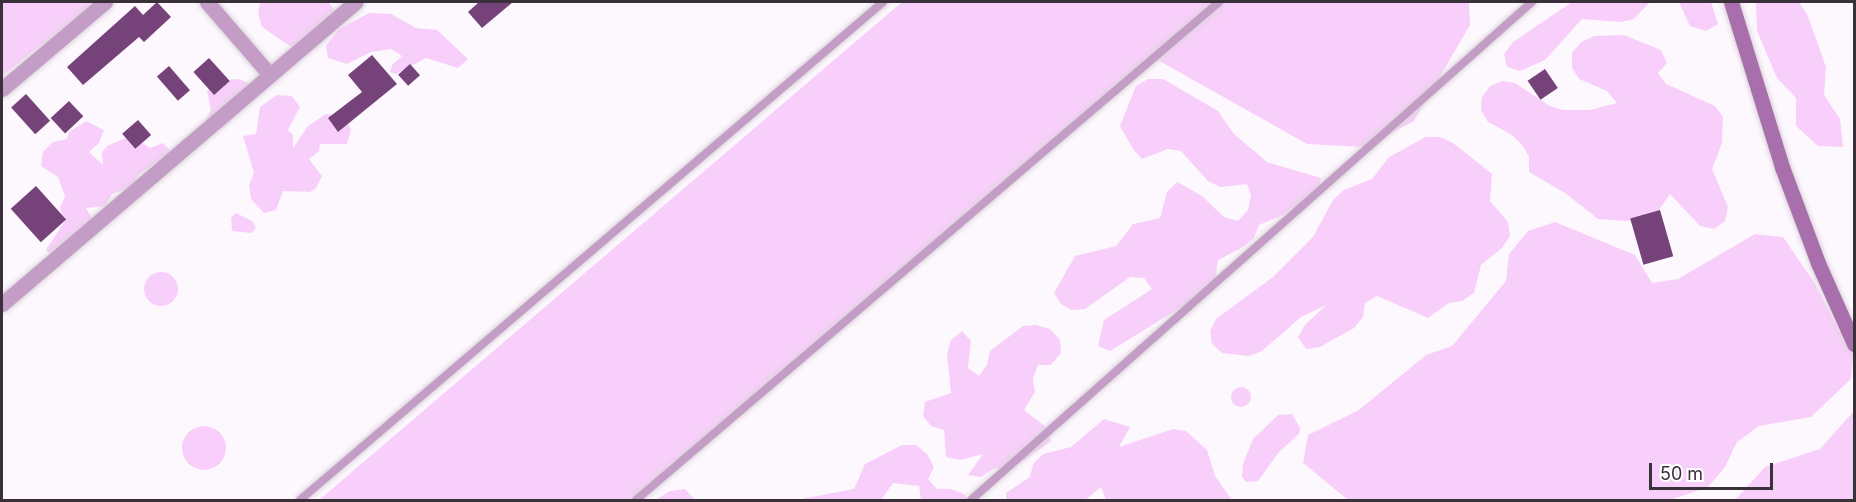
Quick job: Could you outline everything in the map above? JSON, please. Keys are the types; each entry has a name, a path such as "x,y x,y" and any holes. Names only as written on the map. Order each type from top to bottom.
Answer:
{"street":[{"path":"2,89 105,2"},
{"path":"207,2 270,75"},
{"path":"2,304 356,2"},
{"path":"1731,2 1782,167 1818,263 1854,344"}],"lane":[{"path":"300,501 883,2"},
{"path":"636,501 1219,2"},
{"path":"972,501 1532,2"}],"shaded area":[{"path":"2,2 96,2 2,76"},
{"path":"260,2 328,2 338,14 303,46 290,46 262,27 258,14"},
{"path":"902,2 1469,2 1470,25 1414,121 1363,147 1307,144 1154,58 632,500 319,500"},
{"path":"1572,2 1650,2 1634,19 1621,22 1582,19 1545,60 1520,71 1507,67 1504,54 1513,42"},
{"path":"1679,2 1711,2 1718,24 1706,31 1690,26"},
{"path":"1756,2 1799,2 1807,14 1826,67 1824,95 1840,119 1843,147 1818,146 1796,126 1796,98 1777,78 1757,31"},
{"path":"369,13 391,14 416,28 437,30 468,59 458,68 426,58 396,74 390,72 392,65 402,56 391,49 371,52 347,64 328,58 326,46 339,29"},
{"path":"1624,35 1661,50 1667,63 1658,73 1666,84 1715,106 1723,117 1722,143 1712,169 1728,207 1725,221 1714,229 1700,226 1670,194 1654,217 1626,221 1598,219 1565,193 1529,172 1529,157 1522,145 1512,135 1488,122 1481,110 1482,97 1490,86 1502,81 1515,83 1550,106 1563,110 1590,110 1617,103 1607,91 1579,79 1572,68 1572,53 1581,42 1594,36"},
{"path":"239,79 252,85 253,98 249,104 223,128 203,127 211,110 207,91 224,80"},
{"path":"1148,79 1163,79 1218,111 1234,134 1267,162 1321,178 1317,191 1283,215 1259,225 1254,238 1243,247 1218,260 1214,287 1110,351 1098,346 1104,320 1152,289 1144,278 1130,277 1085,309 1072,310 1061,304 1054,293 1075,256 1116,246 1133,224 1160,218 1167,192 1177,182 1202,196 1224,217 1238,221 1248,210 1251,196 1247,184 1220,187 1208,181 1181,151 1168,149 1142,159 1133,149 1120,126 1136,86"},
{"path":"277,95 292,96 300,107 288,130 293,135 293,148 308,126 326,114 346,117 351,130 347,144 320,144 319,151 309,159 322,176 316,188 310,192 283,191 276,210 264,213 251,199 249,185 254,173 243,136 256,134 260,107"},
{"path":"86,121 104,130 99,143 89,152 103,165 102,152 107,146 126,138 132,137 150,148 163,143 171,152 138,175 131,187 112,194 105,206 86,208 93,220 51,255 46,250 65,221 60,208 65,196 58,177 41,166 43,152 53,142 67,139 69,132"},
{"path":"1426,137 1440,137 1453,143 1492,174 1490,201 1508,222 1510,236 1502,248 1481,265 1474,293 1462,301 1449,303 1428,318 1377,296 1365,303 1363,317 1354,328 1320,347 1306,349 1298,337 1305,325 1326,305 1301,317 1262,351 1249,356 1222,353 1212,344 1210,331 1216,319 1273,277 1313,237 1333,200 1344,190 1372,179 1389,157"},
{"path":"236,213 252,221 256,227 252,233 232,231 231,218"},
{"path":"1555,222 1635,255 1652,283 1678,279 1755,234 1783,237 1814,282 1839,331 1854,348 1851,379 1811,417 1759,426 1737,442 1725,467 1708,487 1670,500 1348,500 1303,463 1308,435 1359,410 1426,355 1452,346 1506,281 1509,254 1528,231"},
{"path":"161,272 173,277 178,289 173,301 161,306 149,301 144,289 149,277"},
{"path":"1036,325 1050,329 1060,340 1061,353 1051,365 1038,365 1033,378 1035,392 1024,410 1046,427 1051,441 1019,464 993,469 981,477 968,475 983,454 960,460 946,457 944,430 931,426 923,416 925,402 951,393 947,354 951,340 962,331 971,341 968,368 979,376 987,365 990,351 1023,326"},
{"path":"1241,387 1248,390 1251,397 1248,404 1241,407 1234,404 1231,397 1234,390"},
{"path":"1854,411 1854,500 1735,500 1765,467 1820,449"},
{"path":"1292,414 1300,428 1299,434 1279,452 1258,481 1246,482 1242,477 1243,464 1253,439 1278,415"},
{"path":"1104,419 1130,427 1119,447 1173,429 1186,431 1207,450 1215,476 1232,500 1106,500 1101,487 1085,500 1006,500 1006,493 1030,477 1033,464 1043,454 1071,447"},
{"path":"204,426 213,427 220,432 225,439 225,457 220,464 213,469 204,470 195,469 188,464 183,457 182,448 183,439 188,432 195,427"},
{"path":"902,445 916,445 927,454 934,467 928,479 937,489 951,489 964,494 968,500 921,500 919,486 893,483 881,500 796,500 854,489 865,464"},
{"path":"685,489 695,500 655,500 670,491"}],"building":[{"path":"157,2 171,17 144,42 139,37 83,85 67,67 135,6 143,15"},
{"path":"479,2 513,2 482,28 468,12"},
{"path":"372,55 397,84 338,132 328,118 362,92 348,75"},
{"path":"209,58 230,81 214,95 193,72"},
{"path":"410,64 420,75 408,86 398,75"},
{"path":"169,66 190,90 178,101 157,76"},
{"path":"1545,69 1558,88 1540,100 1528,81"},
{"path":"26,94 50,121 35,134 11,107"},
{"path":"69,101 83,116 65,133 51,118"},
{"path":"138,120 151,135 135,149 122,134"},
{"path":"36,186 66,219 41,242 11,209"},
{"path":"1660,210 1673,256 1643,265 1630,219"}]}
